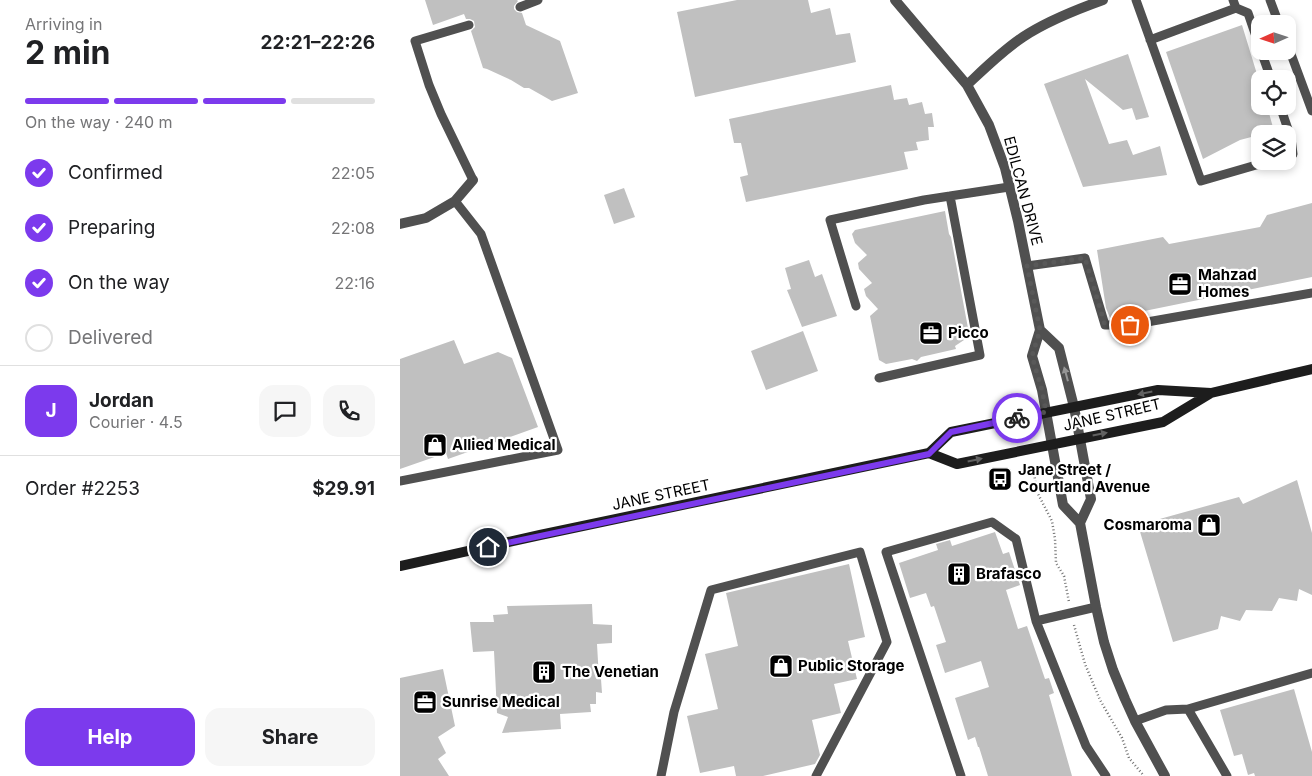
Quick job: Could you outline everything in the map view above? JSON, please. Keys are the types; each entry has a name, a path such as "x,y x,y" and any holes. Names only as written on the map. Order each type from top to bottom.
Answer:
{"main road":[{"name":"JANE STREET","path":"929,454 951,432 1158,390 1210,393 1312,369"},
{"name":"JANE STREET","path":"400,566 929,454 957,464 1163,422 1210,393"}],"street":[{"name":"EDILCAN DRIVE","path":"895,0 967,85 989,125 1005,168 1018,221 1040,330 1032,356 1042,390 1063,505 1080,522"},
{"path":"967,85 1023,37 1075,10 1103,0"},
{"path":"400,224 426,218 455,201 473,180"},
{"path":"1040,330 1059,348 1074,407 1091,499 1080,522 1104,642 1125,699 1161,775"}],"lane":[{"path":"520,7 538,0"},
{"path":"1136,0 1201,182 1251,167"},
{"path":"1270,0 1276,15"},
{"path":"1150,40 1234,4 1248,13 1251,22"},
{"path":"468,25 415,41 429,85 441,114 473,180"},
{"path":"1293,60 1312,111"},
{"path":"856,306 830,220 924,200 1009,187"},
{"path":"880,378 980,355 950,196"},
{"path":"400,481 558,450 481,234 455,201"},
{"path":"1027,266 1085,258 1105,325 1130,325 1312,292"},
{"path":"961,776 886,552 992,522 1016,539 1036,622 1086,746 1106,776"},
{"path":"661,776 674,712 711,590 860,552 887,642 816,776"},
{"path":"1036,622 1096,607"},
{"path":"1135,721 1166,710 1188,709 1312,672"},
{"path":"1188,709 1227,776"}],"path":[{"path":"1033,467 1038,492 1052,521 1056,563 1064,576 1076,635 1083,656 1100,700 1122,738 1129,758 1144,776"}],"building":[{"path":"425,0 517,0 514,9 522,13 526,25 560,41 578,93 552,101 529,88 524,88 483,68 471,31 475,27 474,21 466,19 464,14 433,25"},
{"path":"737,0 808,0 811,13 830,8 836,35 850,33 856,62 695,97 677,12"},
{"path":"1242,25 1251,60 1253,60 1256,70 1251,70 1251,115 1270,115 1272,125 1251,125 1251,137 1240,140 1203,159 1166,52"},
{"path":"1128,54 1149,117 1136,120 1132,108 1123,110 1085,79 1109,144 1127,140 1133,155 1160,146 1167,175 1083,187 1044,84"},
{"path":"891,85 894,100 907,98 909,105 922,102 925,114 932,113 934,127 928,127 929,140 916,142 918,150 904,152 908,169 746,202 740,177 748,175 741,143 734,143 729,119"},
{"path":"624,188 635,217 614,224 604,195"},
{"path":"1312,203 1312,277 1110,318 1106,308 1097,250 1163,237 1169,244 1260,227 1267,215"},
{"path":"945,211 968,328 965,329 964,340 955,346 956,349 921,357 917,361 912,359 886,364 879,360 870,316 878,309 866,296 864,289 872,283 859,269 858,263 867,255 855,243 852,234 855,230"},
{"path":"809,260 815,277 822,274 837,316 802,327 787,290 791,289 785,268"},
{"path":"803,331 818,371 766,390 751,351"},
{"path":"454,340 464,364 498,352 512,358 538,427 448,459 446,453 400,469 400,359"},
{"path":"1297,480 1312,533 1312,595 1299,589 1297,601 1279,598 1272,611 1246,610 1240,621 1221,616 1218,629 1173,642 1138,525 1239,497 1243,504"},
{"path":"995,532 1003,554 1009,552 1020,585 1006,590 1018,629 1027,626 1045,679 1049,678 1054,693 1049,695 1072,776 988,776 975,737 968,740 955,698 989,687 981,661 945,673 936,645 946,642 934,606 931,607 926,593 910,598 899,563 938,550 936,544 950,540 952,546"},
{"name":"Public Storage","path":"849,564 865,637 848,641 857,679 834,684 841,713 812,720 820,755 815,764 763,776 736,776 734,766 700,773 687,716 718,709 705,654 738,646 726,593"},
{"name":"The Venetian","path":"592,604 593,624 612,625 612,643 597,644 599,679 601,679 602,693 596,692 596,704 590,704 591,712 560,714 561,729 502,733 508,717 497,713 494,651 473,652 470,622 494,622 493,615 508,614 507,606"},
{"name":"Sunrise Medical","path":"443,669 455,726 438,737 446,753 438,759 449,776 400,776 400,678"},
{"path":"1294,689 1312,752 1312,776 1255,776 1254,773 1248,775 1242,754 1234,756 1220,710"}],"way so far":[{"path":"1017,418 1046,412 1032,356 1040,330 1027,266 1085,258 1105,325 1130,325"}],"place":[{"name":"Mahzad Homes","path":"1180,284"},
{"name":"Picco","path":"931,333"},
{"name":"Allied Medical","path":"435,445"},
{"name":"Jane Street / Courtland Avenue","path":"1000,479"},
{"name":"Cosmaroma","path":"1209,525"},
{"name":"Brafasco","path":"959,574"},
{"name":"Public Storage","path":"781,666"},
{"name":"The Venetian","path":"544,672"},
{"name":"Sunrise Medical","path":"425,702"}],"route":[{"path":"488,547 929,454 951,432 1017,418"}]}
